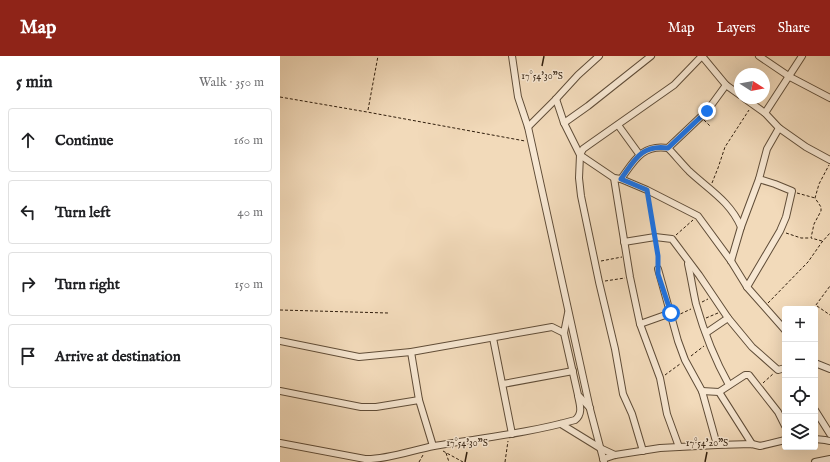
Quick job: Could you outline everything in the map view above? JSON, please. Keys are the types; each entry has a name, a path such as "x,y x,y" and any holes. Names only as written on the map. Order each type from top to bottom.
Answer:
{"street":[{"path":"512,56 518,97 528,127 590,409 604,460 615,455 660,448 717,445 764,445 782,441"},
{"path":"528,127 578,75 599,56"},
{"path":"564,123 651,56"},
{"path":"643,451 634,419 623,394 610,322 599,282 579,178 580,154 583,149 674,85 702,56 726,84 734,90"},
{"path":"759,56 790,77 830,98"},
{"path":"765,113 790,77 802,56"},
{"path":"668,148 701,117 726,84"},
{"path":"556,99 564,123 580,154 618,179 647,190 698,216 731,261 747,286 782,327"},
{"path":"753,104 765,113 779,128 806,148 830,160"},
{"path":"618,125 639,154"},
{"path":"731,261 741,227 759,179 767,149 779,128"},
{"path":"679,447 667,414 660,378 640,324 626,256 618,179 639,154 656,147 668,148 689,171 710,187 729,206 741,227"},
{"path":"747,286 780,231 786,217 792,191 759,179"},
{"path":"624,242 655,238 672,239 714,296 728,318 752,346 778,370 782,369"},
{"path":"688,262 697,306 720,368 729,385"},
{"path":"658,270 678,341 702,392 717,445"},
{"path":"280,444 370,459 433,446 512,434 575,420 578,417 580,409 564,333 568,309"},
{"path":"640,324 672,316"},
{"path":"706,333 728,318"},
{"path":"280,341 359,357 411,352 552,327 564,333"},
{"path":"493,338 512,434"},
{"path":"411,352 419,400 433,446"},
{"path":"818,364 830,369"},
{"path":"503,384 573,371"},
{"path":"702,392 719,392 746,374 750,376 778,412 782,420"},
{"path":"280,391 362,407 376,407 419,400"},
{"path":"719,392 752,444"},
{"path":"578,395 590,409"},
{"path":"818,414 830,434"},
{"path":"561,424 600,448 615,455"},
{"path":"818,439 830,441"},
{"path":"815,462 830,459"}],"path":[{"path":"367,112 378,56"},
{"path":"280,97 531,142"},
{"path":"710,187 725,146 753,104"},
{"path":"701,117 710,126"},
{"path":"811,238 814,224 821,211 821,207 816,198 819,184 830,163"},
{"path":"647,190 658,256 658,270"},
{"path":"792,191 816,198"},
{"path":"672,239 698,216"},
{"path":"780,231 801,238 811,238 822,242"},
{"path":"764,307 808,262 830,233"},
{"path":"595,262 626,256"},
{"path":"599,282 630,277"},
{"path":"816,306 830,286"},
{"path":"672,316 697,306 714,296"},
{"path":"818,307 830,314"},
{"path":"280,310 388,313"},
{"path":"702,320 723,311"},
{"path":"758,387 778,370"},
{"path":"505,462 508,439 512,434"},
{"path":"433,446 463,462"},
{"path":"445,452 449,462"}],"route":[{"path":"671,313 658,274 659,263 647,190 621,179 639,154 656,147 668,148 707,111"}]}
